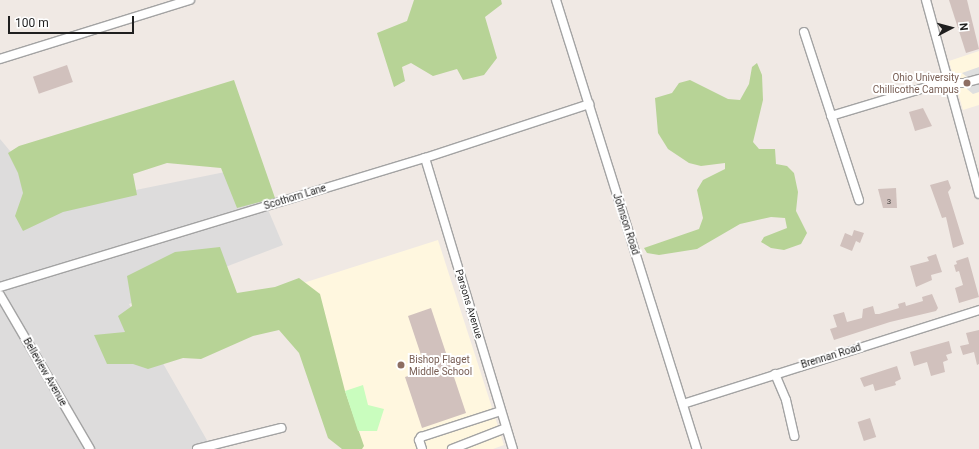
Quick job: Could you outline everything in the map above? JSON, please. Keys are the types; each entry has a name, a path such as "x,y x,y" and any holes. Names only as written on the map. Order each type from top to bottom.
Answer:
{"street":[{"path":"0,59 190,0"},
{"name":"Johnson Road","path":"556,0 697,449"},
{"path":"926,0 950,83 979,194"},
{"path":"804,32 858,200"},
{"path":"831,116 940,83 964,83 979,79"},
{"name":"Scothorn Lane","path":"0,287 425,158 588,104"},
{"name":"Parsons Avenue","path":"425,158 513,449"},
{"name":"Belleview Avenue","path":"0,295 90,449"},
{"name":"Brennan Road","path":"683,404 979,310"},
{"path":"775,374 786,400 794,436"},
{"path":"422,449 419,440 420,437 501,411"},
{"path":"197,449 282,428"},
{"path":"452,449 506,428"}],"shaded area":[{"name":"Ohio University Chillicothe Campus","path":"979,51 979,105 963,110 949,61"},
{"path":"979,67 979,92 973,94 967,89 967,77 962,73"},
{"path":"0,139 56,206 250,167 283,245 129,304 212,449 0,449"},
{"name":"Bishop Flaget Middle School","path":"438,240 504,445 493,449 350,449 297,285"}],"green space":[{"path":"414,0 501,0 502,4 485,17 497,58 484,75 463,80 457,69 433,76 411,63 402,67 405,81 394,87 377,33 407,21"},
{"path":"757,63 762,75 763,100 753,142 759,149 775,149 776,164 787,166 794,173 798,192 796,211 807,233 801,244 784,250 771,248 761,242 764,237 787,228 785,218 771,217 740,224 697,249 659,255 647,253 644,248 699,229 703,218 697,190 703,180 725,169 725,163 701,166 689,163 668,149 658,133 655,98 672,93 679,83 690,80 728,99 740,100 749,84 752,67"},
{"path":"234,80 275,198 237,208 221,168 167,163 133,174 137,195 63,212 23,231 15,216 23,193 18,173 8,153 19,146"},
{"path":"220,247 237,293 275,287 299,278 320,294 345,391 364,446 362,449 342,449 328,438 299,353 279,330 253,336 201,359 183,358 148,369 133,364 107,364 94,335 125,332 118,316 132,306 127,276 175,252"},
{"path":"363,385 368,405 384,409 377,431 358,431 345,391"}],"building":[{"path":"949,0 967,0 979,49 966,53"},
{"path":"67,65 73,82 39,94 33,77"},
{"path":"923,108 932,126 915,131 909,112"},
{"path":"948,180 951,188 948,192 964,244 953,248 946,217 942,218 930,185"},
{"path":"896,188 897,208 883,208 878,189"},
{"path":"854,230 864,233 860,243 856,241 852,251 840,246 845,233 852,236"},
{"path":"936,254 942,272 931,275 932,280 916,287 910,266 929,261 927,257"},
{"path":"968,257 979,297 959,303 955,288 963,285 959,271 956,272 954,265 957,264 956,261"},
{"path":"932,294 938,308 936,311 890,322 834,340 830,329 837,327 833,315 844,312 847,322 862,318 863,309 873,306 875,314 879,314 899,308 898,304 905,302 906,306 923,301 922,297"},
{"path":"431,308 466,413 422,428 405,377 426,370 408,316"},
{"path":"979,330 979,364 977,365 974,352 963,355 960,346 969,344 966,333"},
{"path":"949,341 952,353 946,355 948,360 943,362 945,372 931,376 927,362 914,366 910,352"},
{"path":"897,366 901,379 895,382 896,385 875,391 873,384 864,387 860,378"},
{"path":"870,418 876,437 864,441 858,422"}],"place":[{"name":"Ohio University Chillicothe Campus","path":"967,83"},
{"name":"Bishop Flaget Middle School","path":"401,365"}]}
